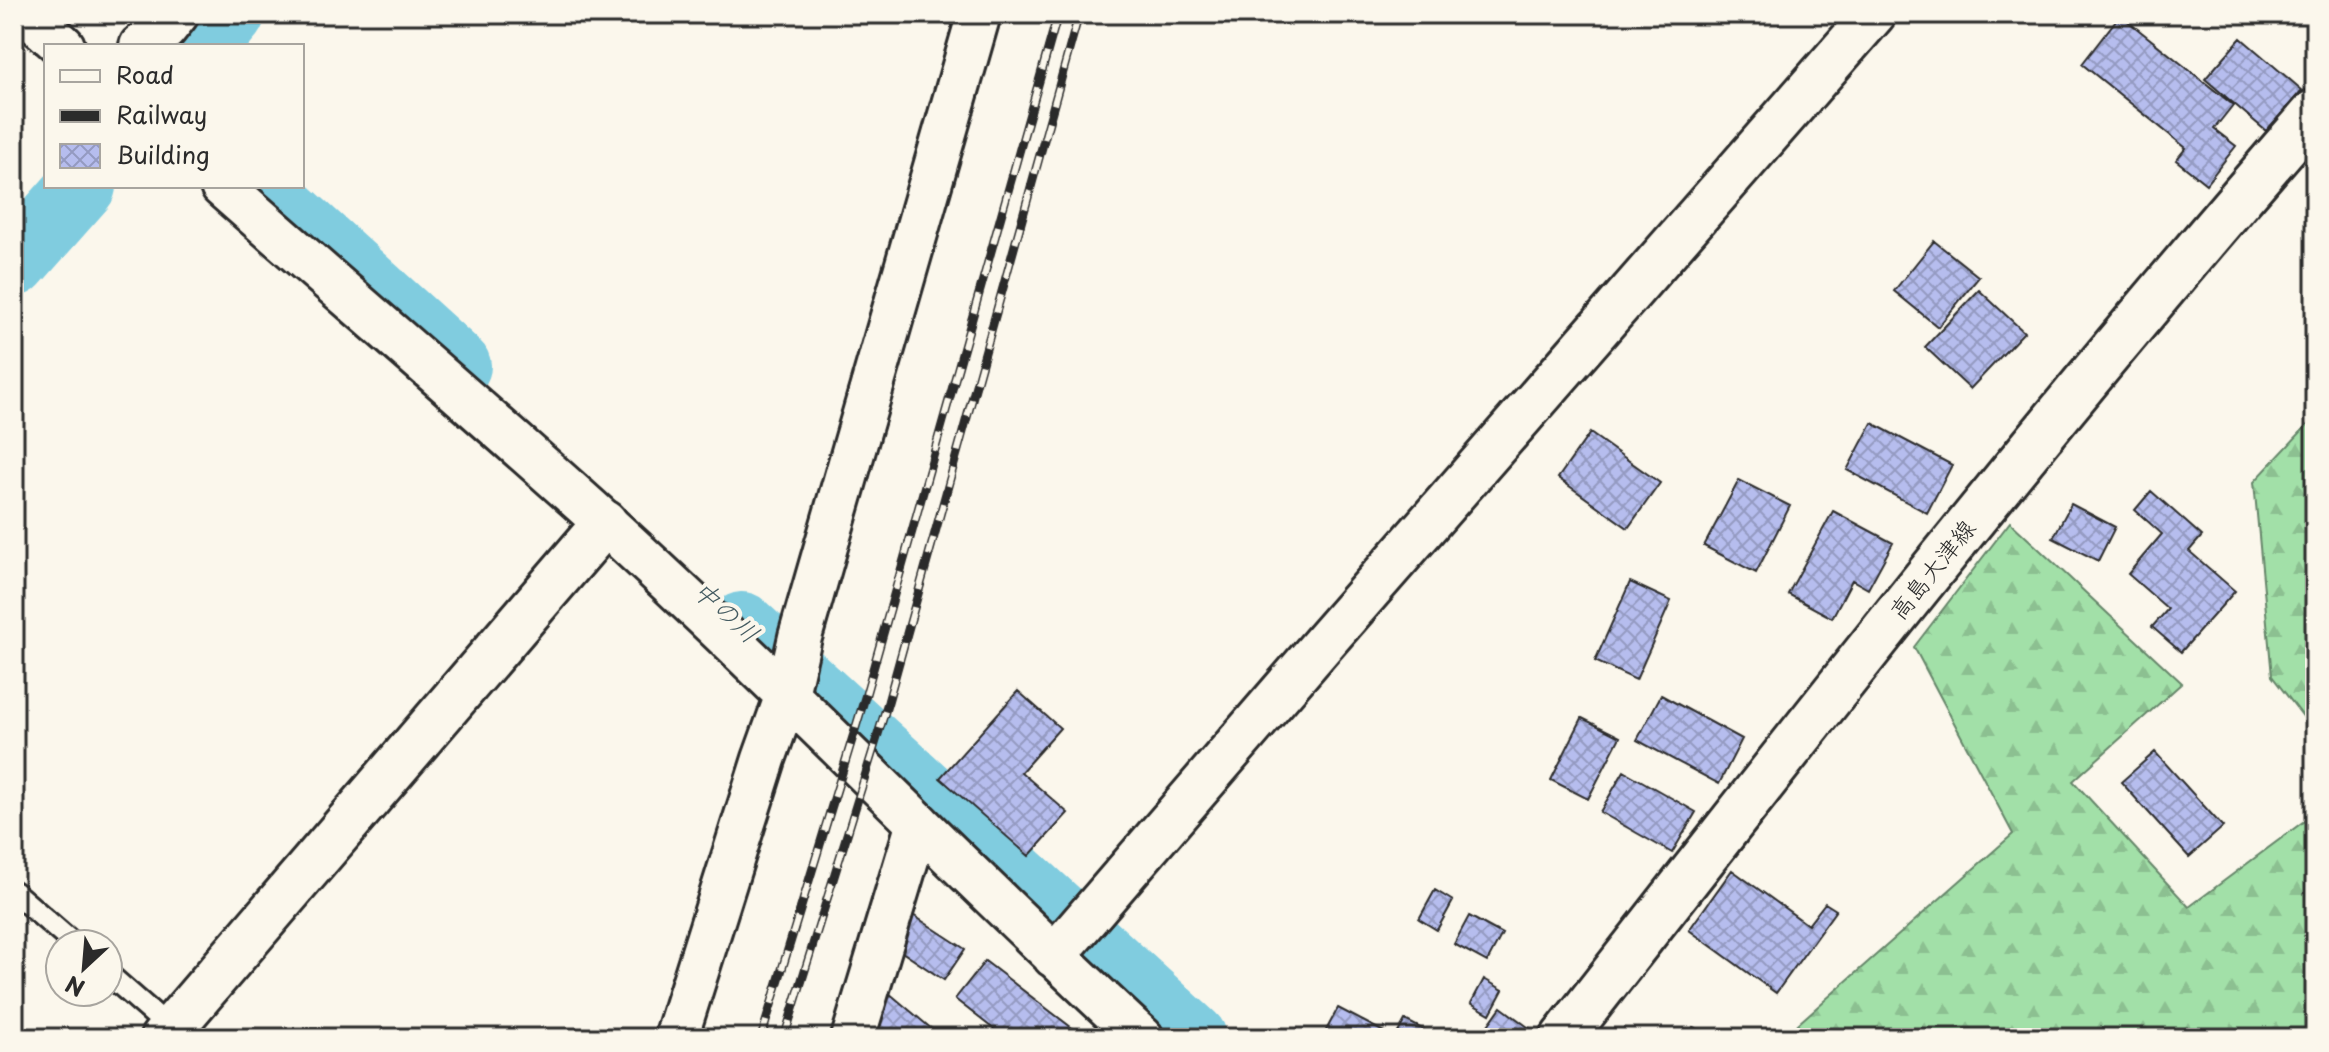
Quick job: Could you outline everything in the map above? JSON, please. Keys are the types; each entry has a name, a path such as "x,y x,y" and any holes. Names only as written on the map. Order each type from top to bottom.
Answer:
{"main road":[{"name":"高島大津線","path":"1563,1038 2026,452 2173,274 2315,112"},
{"path":"167,1034 605,523"}],"street":[{"path":"27,14 61,44"},
{"path":"144,44 165,29 177,14"},
{"path":"676,1038 787,695 800,637 979,14"},
{"path":"1054,956 1874,14"},
{"path":"224,188 605,523 787,695 1054,956 1123,1032"},
{"path":"853,1038 918,823"}],"lane":[{"path":"14,892 56,928"},
{"path":"124,990 167,1034"}],"green space":[{"path":"2315,417 2315,732 2272,676 2254,482"},
{"path":"2010,522 2182,683 2073,781 2189,907 2315,813 2315,1038 1782,1038 2013,834 1914,647"}],"building":[{"path":"2120,15 2233,105 2214,129 2236,146 2206,184 2176,160 2186,148 2082,64"},
{"path":"2241,38 2302,90 2266,131 2205,79"},
{"path":"1934,241 1979,277 1938,327 1894,291"},
{"path":"1979,290 2024,332 1970,389 1925,347"},
{"path":"1872,423 1952,465 1927,513 1847,470"},
{"path":"1590,433 1660,483 1628,528 1558,478"},
{"path":"1739,480 1790,506 1756,573 1704,546"},
{"path":"2151,491 2202,536 2189,551 2235,591 2181,652 2152,627 2168,609 2128,574 2162,534 2135,510"},
{"path":"2071,504 2115,527 2098,561 2053,538"},
{"path":"1833,511 1893,543 1868,589 1852,580 1832,618 1788,594"},
{"path":"1630,582 1671,601 1636,680 1595,661"},
{"path":"1018,691 1060,728 1021,772 1068,813 1029,856 940,778"},
{"path":"1661,695 1742,739 1719,784 1637,740"},
{"path":"1582,718 1620,737 1588,799 1551,780"},
{"path":"2155,752 2223,827 2189,857 2121,782"},
{"path":"1624,771 1696,812 1672,853 1600,812"},
{"path":"1732,870 1808,925 1825,903 1836,910 1776,993 1689,930"},
{"path":"1435,890 1453,901 1437,930 1419,919"},
{"path":"913,915 965,949 944,980 893,946"},
{"path":"1469,916 1502,934 1487,962 1454,944"},
{"path":"985,961 1076,1031 1070,1038 1005,1038 955,999"},
{"path":"1484,979 1503,990 1490,1014 1471,1003"},
{"path":"889,993 933,1030 926,1038 873,1038 860,1027"},
{"path":"1501,1007 1536,1033 1532,1038 1485,1038 1481,1035"},
{"path":"1338,1008 1384,1032 1381,1038 1322,1038"},
{"path":"1405,1020 1434,1035 1432,1038 1395,1038"},
{"path":"1693,1027 1717,1038 1688,1038"}],"waterway":[{"path":"206,44 231,14"},
{"path":"14,263 80,188"},
{"name":"中の川","path":"261,188 457,366"},
{"name":"中の川","path":"742,626 1193,1038"}],"railway":[{"path":"761,1038 866,694 1058,14"},
{"path":"784,1038 888,702 1079,14"}]}
